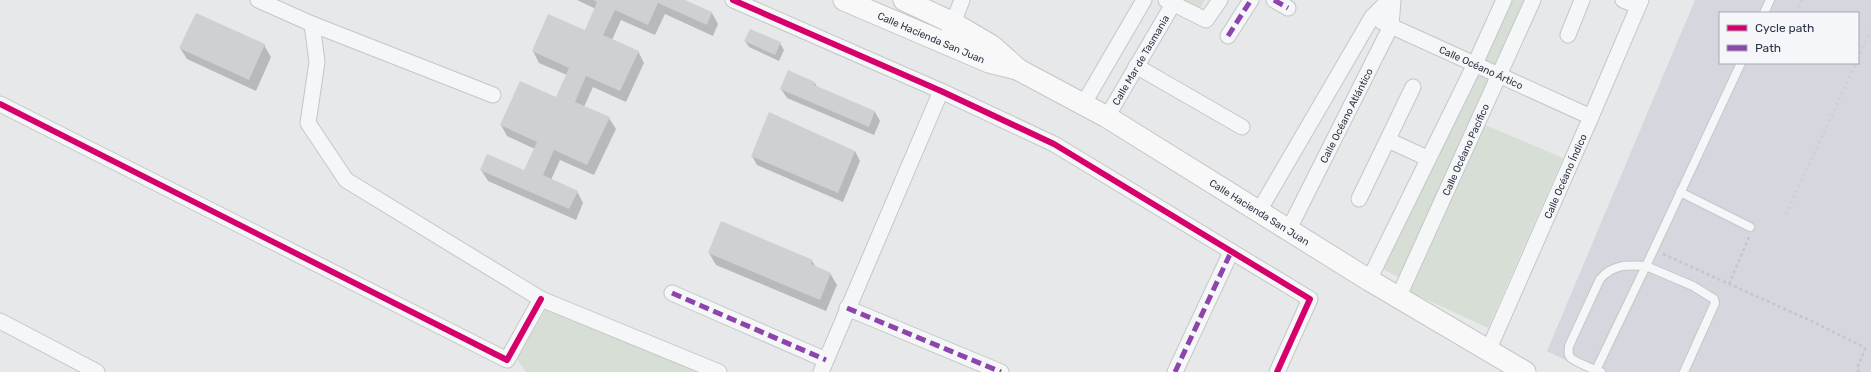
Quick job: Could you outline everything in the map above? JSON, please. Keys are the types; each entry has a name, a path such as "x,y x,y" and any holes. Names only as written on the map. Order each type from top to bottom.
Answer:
{"main road":[{"name":"Calle Hacienda San Juan","path":"844,0 1002,67 1019,70"},
{"name":"Calle Hacienda San Juan","path":"904,0 953,23 992,46 1019,70 1107,116 1505,365"}],"street":[{"path":"258,0 312,24 493,95"},
{"path":"733,0 941,91 1054,144 1310,299 1276,372"},
{"path":"945,44 962,0"},
{"path":"1084,103 1144,0"},
{"path":"1169,2 1206,20 1220,0"},
{"path":"1228,36 1251,0"},
{"path":"1274,0 1288,8"},
{"path":"1259,211 1372,17 1389,0"},
{"name":"Calle Océano Atlántico","path":"1289,229 1391,26 1393,0"},
{"path":"1369,280 1427,158 1475,64 1504,0"},
{"name":"Calle Océano Pacífico","path":"1398,298 1533,0"},
{"path":"1568,34 1582,0"},
{"path":"1623,0 1639,3"},
{"name":"Calle Mar de Tasmania","path":"1107,116 1136,66 1169,2"},
{"name":"Calle Océano Índico","path":"1505,365 1591,117 1639,3"},
{"name":"Calle Océano Ártico","path":"1372,17 1591,117"},
{"path":"312,24 317,62 308,123 346,180 542,299 719,372"},
{"path":"1136,66 1242,127"},
{"path":"1359,199 1414,87"},
{"path":"672,293 823,366 941,91"},
{"path":"0,104 507,360 542,299"},
{"path":"1388,140 1427,158"},
{"path":"1175,372 1231,252"},
{"path":"847,308 1001,372"},
{"path":"0,321 97,372"}],"lane":[{"path":"1764,12 1770,0"},
{"path":"1684,372 1715,303 1714,299 1693,286 1646,266 1629,265 1618,267 1606,272 1600,279 1569,346 1568,353 1571,358 1597,371 1646,266 1680,192 1741,64"},
{"path":"1680,192 1750,227"}],"path":[{"path":"1729,284 1749,241 1750,227"},
{"path":"1653,250 1862,346 1865,349 1865,352 1857,369 1859,372"}],"shaded area":[{"path":"1179,0 1205,0 1199,11"},
{"path":"1507,0 1529,0 1402,279 1381,268"},
{"path":"1695,0 1871,0 1871,372 1590,372 1547,351"},
{"path":"1485,125 1563,158 1488,328 1410,292"},
{"path":"546,309 698,372 526,372 517,359"}],"building":[{"path":"593,0 685,0 712,12 707,25 658,3 648,25 615,10 603,35 639,51 620,91 586,76 575,102 610,117 587,165 554,150 543,175 578,191 569,209 480,170 487,154 524,170 537,142 500,125 520,81 556,97 569,68 532,51 548,14 585,30 597,2"},
{"path":"196,13 265,44 249,80 179,48"},
{"path":"750,29 781,42 775,55 744,41"},
{"path":"788,70 815,82 814,85 875,111 869,127 780,89"},
{"path":"769,112 855,151 838,193 751,156"},
{"path":"721,221 813,260 811,264 831,273 820,300 708,253"}],"railway":[{"path":"1796,12 1802,0"},
{"path":"1859,57 1871,31"},
{"path":"1786,214 1856,64"}],"marked path":[{"path":"1228,36 1251,0"},
{"path":"1274,0 1288,8"},
{"path":"1175,372 1231,252"},
{"path":"672,293 826,360"},
{"path":"847,308 1001,372"}],"cycle path":[{"path":"733,0 941,91 1054,144 1310,299 1277,372"},
{"path":"0,104 507,360 541,299"}]}
